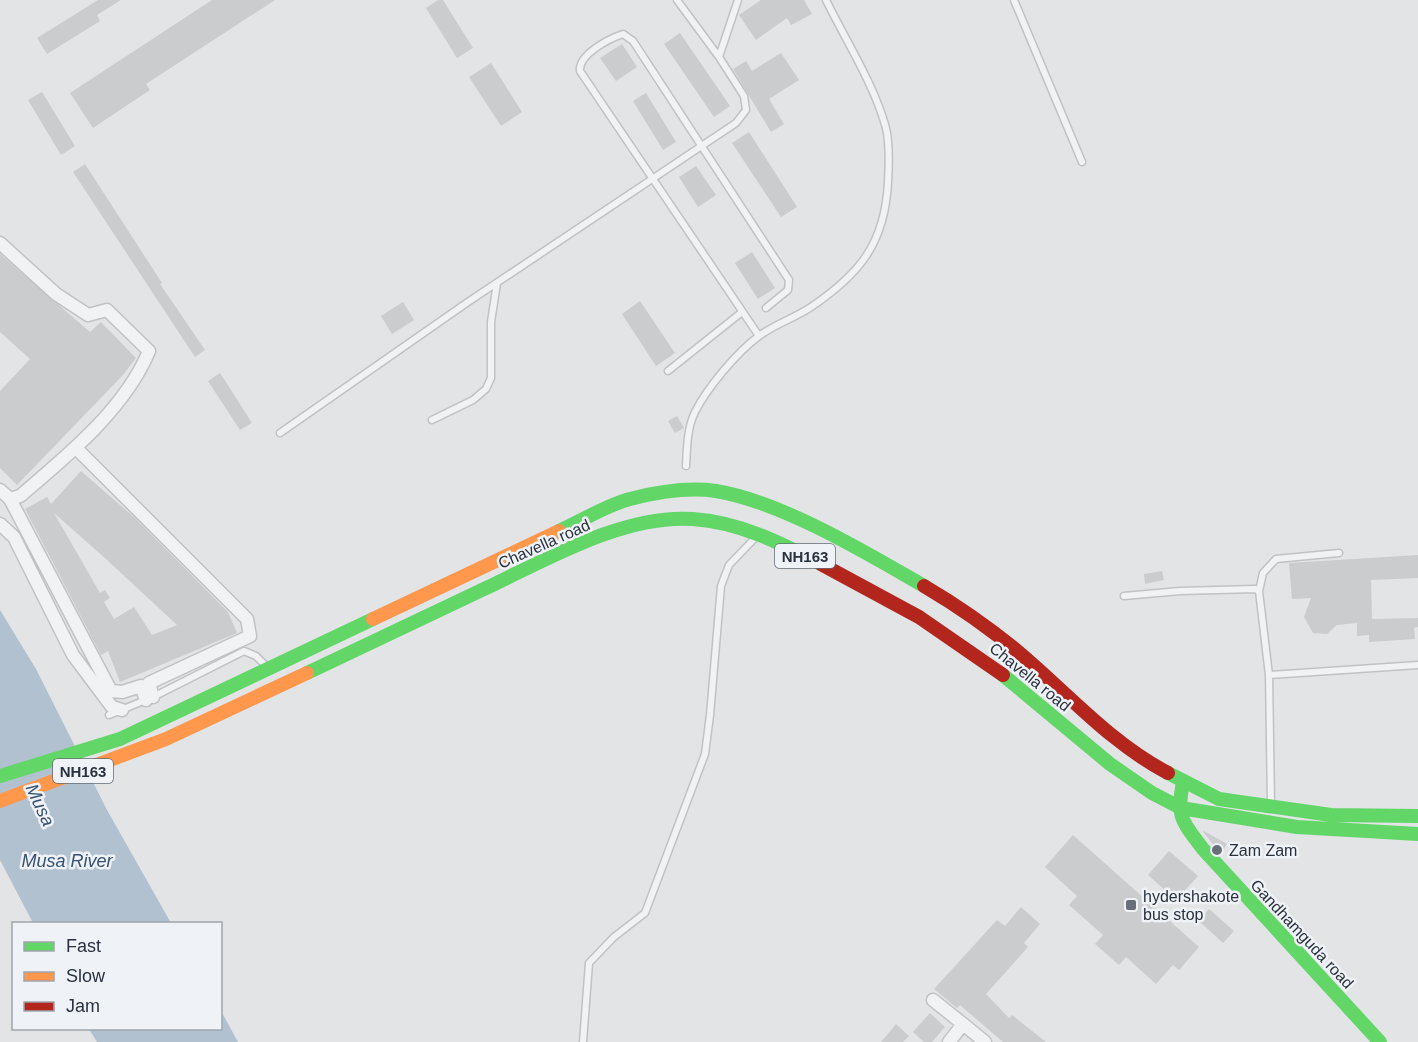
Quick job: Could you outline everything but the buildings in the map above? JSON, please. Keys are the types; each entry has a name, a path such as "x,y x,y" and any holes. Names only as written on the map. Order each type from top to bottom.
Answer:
{"main road":[{"name":"Chavella road","path":"0,776 120,739 628,499 687,489 716,491 764,503 874,558 953,603 1021,654 1104,730 1144,760 1220,799 1331,815 1418,816"},
{"name":"Chavella road","path":"0,801 165,739 588,540 671,519 716,522 759,533 866,586 944,631 1009,680 1128,778 1178,808 1272,826 1334,832 1418,834"},
{"path":"1178,808 1183,782"},
{"name":"Gandhamguda road","path":"1178,808 1184,823 1203,849 1380,1042"}],"street":[{"path":"0,243 56,294 88,315 107,310 149,351 139,375 76,448 20,496 10,499"},
{"path":"0,490 10,499 111,691 122,692 145,684 250,636 247,619 76,448"},
{"path":"0,524 14,537 73,655 112,708 126,708 122,692"},
{"path":"145,684 149,699"},
{"path":"933,1000 985,1042"},
{"path":"949,1042 963,1024"}],"lane":[{"path":"280,433 497,283 736,123 746,110 744,96 719,57 677,0"},
{"path":"719,57 738,0"},
{"path":"686,466 688,437 694,413 727,368 759,336 809,308 841,285 867,259 881,231 888,195 889,164 886,128 870,89 826,0"},
{"path":"1014,0 1082,162"},
{"path":"759,336 652,181 580,71 579,64 583,58 616,36 622,34 628,36 789,280 788,290 766,308"},
{"path":"432,420 473,400 486,389 491,378 491,322 497,283"},
{"path":"668,371 742,312"},
{"path":"583,1042 589,963 614,937 645,913 705,754 720,586 729,565 759,533"},
{"path":"1272,808 1269,675 1259,591 1263,573 1276,559 1339,554"},
{"path":"1124,596 1180,591 1256,589 1259,591"},
{"path":"109,715 149,699 244,651 255,656 268,668"},
{"path":"1269,675 1418,665"}],"water":[{"name":"Musa River","path":"0,610 36,669 107,810 170,922 32,922 0,860"},
{"path":"222,1013 238,1042 97,1042 90,1030 222,1030"}],"traffic: fast":[{"path":"559,531 603,509 630,499 673,491 716,491 741,497 795,517 850,544 924,586"},
{"path":"307,673 559,553 612,531 640,524 666,519 693,519 727,524 775,541 821,564"},
{"path":"0,776 120,739 373,619"},
{"path":"1003,675 1110,764 1152,793 1181,808 1297,827 1418,834"},
{"path":"1168,773 1219,799 1331,815 1418,816"},
{"path":"1183,782 1180,804 1182,819 1196,840 1380,1042"}],"traffic: slow":[{"path":"373,619 559,531"},
{"path":"0,801 166,739 307,673"}],"traffic: jam":[{"path":"821,564 919,617 1003,675"},
{"path":"924,586 998,636 1109,733 1147,761 1168,773"}],"place":[{"name":"Zam Zam","path":"1217,850"},
{"name":"hydershakote bus stop","path":"1131,905"}],"water label":[{"name":"Musa","path":"40,805"}]}
